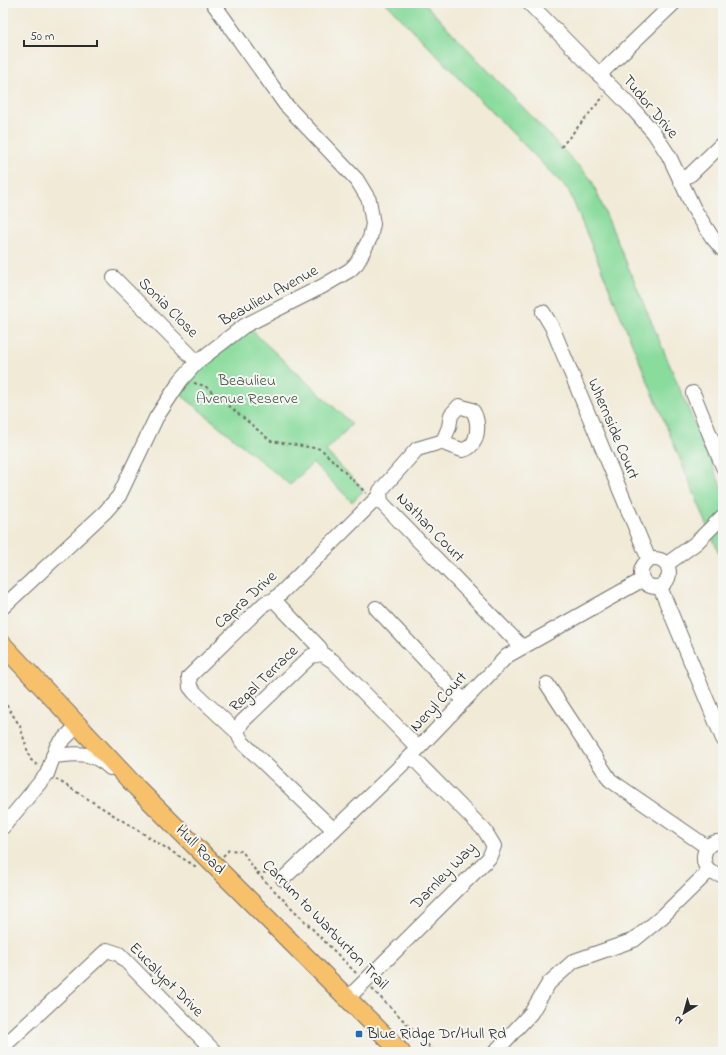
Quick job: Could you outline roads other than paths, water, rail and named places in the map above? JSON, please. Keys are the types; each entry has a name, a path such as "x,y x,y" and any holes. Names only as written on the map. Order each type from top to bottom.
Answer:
{"main road":[{"name":"Hull Road","path":"3,644 136,787 401,1052"}],"street":[{"name":"Beaulieu Avenue","path":"3,607 105,512 119,496 156,418 181,380 197,362 244,326 324,286 350,270 364,252 370,238 373,224 369,200 358,180 285,104 213,3"},
{"name":"Tudor Drive","path":"529,3 654,133 669,156 694,209 712,237 723,250"},
{"path":"599,75 674,3"},
{"path":"680,180 691,174 723,143"},
{"name":"Sonia Close","path":"114,278 197,362"},
{"name":"Whernside Court","path":"543,312 552,327 649,560"},
{"path":"693,393 723,467"},
{"name":"Nathan Court","path":"444,441 417,450 383,486 379,496 387,509 522,647"},
{"name":"Capra Drive","path":"237,732 194,692 189,682 189,678 265,603 274,600 379,496"},
{"path":"667,564 696,543 723,516"},
{"path":"655,559 667,564 670,570 669,578 666,583 660,587 653,588 642,580 642,569 649,560 655,559"},
{"name":"Neryl Court","path":"283,879 414,752 507,656 642,580"},
{"path":"660,587 723,739"},
{"path":"274,600 320,648 322,654"},
{"path":"376,608 463,700"},
{"name":"Regal Terrace","path":"334,830 242,742 237,732 242,722 311,656 322,654 333,661 414,752"},
{"path":"547,684 610,780 707,847"},
{"path":"3,827 46,774 57,746 79,724"},
{"name":"Darnley Way","path":"348,998 489,858 494,846 485,831 414,752"},
{"path":"53,756 77,754 97,757 122,780 136,787"},
{"path":"723,842 715,842 707,847 703,856 703,862 709,871 723,874"},
{"path":"495,1052 531,1013 549,984 574,961 634,940 662,917 709,871"},
{"name":"Eucalypt Drive","path":"5,1049 107,950 119,954 214,1052"}],"place":[{"name":"Blue Ridge Dr/Hull Rd","path":"359,1034"}],"park label":[{"name":"Beaulieu Avenue Reserve","path":"247,390"}]}
